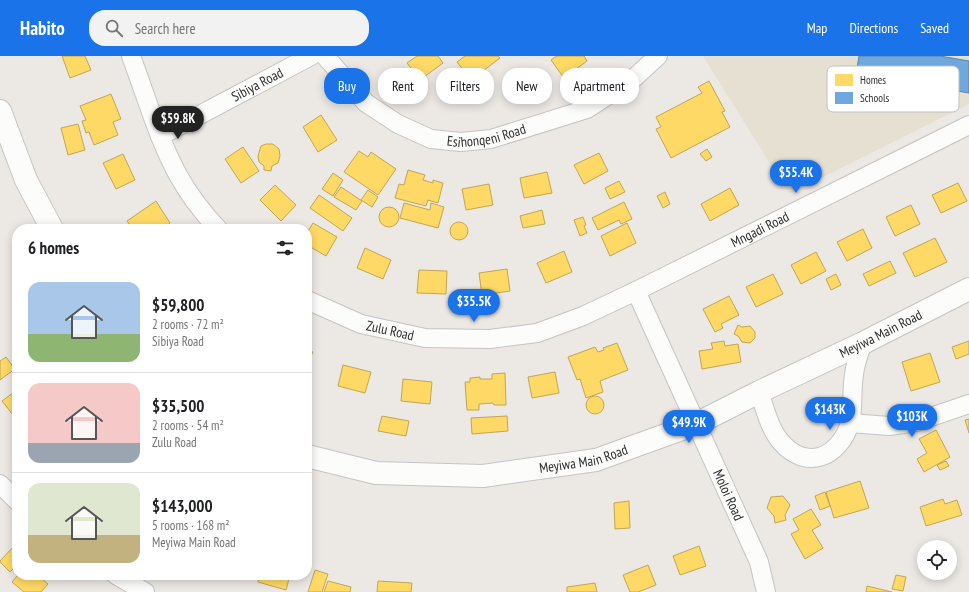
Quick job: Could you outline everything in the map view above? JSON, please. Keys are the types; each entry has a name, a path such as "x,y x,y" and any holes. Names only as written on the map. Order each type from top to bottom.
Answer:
{"street":[{"path":"131,56 160,136 178,176 203,212 214,224"},
{"name":"Sibiya Road","path":"160,136 311,56"},
{"name":"Esihonqeni Road","path":"325,56 366,103 398,124 431,139 461,142 491,139 587,109 633,79 658,56"},
{"path":"0,111 26,180 49,224"},
{"name":"Mngadi Road","path":"636,291 969,125"},
{"name":"Meyiwa Main Road","path":"312,457 376,473 483,476 596,460 696,424 759,392 863,343 969,289"},
{"name":"Zulu Road","path":"312,302 361,324 425,338 490,339 536,333 583,316 636,291"},
{"name":"Moloi Road","path":"636,291 759,562 766,592"},
{"path":"759,392 771,424 779,440 788,449 802,457 816,458 832,452 843,438 850,423 853,376 856,361 863,343"},
{"path":"850,423 889,426 916,422 969,404"},
{"path":"125,580 145,592"}],"shaded area":[{"path":"703,56 969,56 969,104 959,109 959,66 827,66 827,112 953,112 789,194"}],"building: Homes":[{"path":"62,56 85,56 91,70 70,78"},
{"path":"417,56 438,56 443,63 428,74 428,68 411,68 407,63"},
{"path":"465,56 498,56 500,58 487,68 462,68 457,62"},
{"path":"557,56 584,56 587,61 578,68 560,68 560,72 551,60"},
{"path":"709,81 725,111 722,112 730,127 671,158 656,129 661,127 656,117 702,93 698,87"},
{"path":"111,94 121,119 113,122 118,135 94,145 89,132 86,133 82,121 86,120 80,106"},
{"path":"321,115 337,140 318,152 303,127"},
{"path":"78,124 85,150 68,155 61,128"},
{"path":"273,144 279,149 280,156 278,163 272,166 271,171 264,170 264,166 259,162 258,156 261,146"},
{"path":"243,147 259,171 241,183 225,159"},
{"path":"707,149 712,157 706,161 700,154"},
{"path":"359,151 368,157 371,152 396,169 378,195 344,172"},
{"path":"599,153 608,171 584,184 574,165"},
{"path":"123,154 135,180 116,189 103,163"},
{"path":"408,170 425,175 423,180 433,183 433,180 443,183 438,203 428,200 426,206 395,198 399,184 404,185"},
{"path":"547,172 552,193 524,198 520,178"},
{"path":"333,173 343,180 333,196 322,189"},
{"path":"619,181 625,192 610,199 605,188"},
{"path":"958,183 967,201 941,213 932,195"},
{"path":"489,184 493,205 466,210 462,189"},
{"path":"275,185 296,205 281,221 260,200"},
{"path":"341,187 362,201 356,210 334,197"},
{"path":"730,188 739,205 710,221 701,204"},
{"path":"368,190 378,197 372,207 361,200"},
{"path":"665,192 670,204 663,208 657,196"},
{"path":"319,195 352,218 343,231 310,208"},
{"path":"156,201 170,223 129,224 127,221"},
{"path":"624,202 632,219 621,224 619,220 598,230 592,218"},
{"path":"404,203 430,210 431,203 444,207 438,228 400,218"},
{"path":"911,205 920,224 895,236 886,217"},
{"path":"389,207 396,210 399,217 396,224 389,227 382,224 379,217 382,210"},
{"path":"542,210 545,224 523,228 520,216"},
{"path":"583,217 586,225 584,226 587,233 580,236 574,220"},
{"path":"459,222 465,225 468,231 465,237 459,240 453,237 450,231 453,225"},
{"path":"313,223 337,237 326,256 312,248"},
{"path":"627,223 636,243 610,256 601,236"},
{"path":"863,229 872,248 847,261 837,242"},
{"path":"935,238 947,262 915,277 903,253"},
{"path":"365,248 391,260 383,279 357,268"},
{"path":"564,251 572,272 546,283 537,263"},
{"path":"816,252 826,271 801,284 791,265"},
{"path":"890,261 896,273 869,286 863,274"},
{"path":"507,269 510,291 482,295 479,273"},
{"path":"419,270 447,271 446,294 417,293"},
{"path":"773,274 783,294 756,307 746,287"},
{"path":"836,274 841,285 831,290 826,279"},
{"path":"729,296 739,315 721,324 723,328 715,332 703,309"},
{"path":"738,325 742,327 750,326 755,332 755,338 750,343 742,342 738,336 734,334"},
{"path":"724,341 725,346 738,344 741,362 702,369 699,351 713,349 711,343"},
{"path":"969,341 969,354 956,359 952,347"},
{"path":"617,343 628,370 600,381 603,392 586,398 580,379 577,380 568,357 595,347 598,352 604,350 603,348"},
{"path":"930,353 940,382 911,391 902,362"},
{"path":"6,357 12,365 12,371 0,380 0,361"},
{"path":"343,365 371,372 365,393 338,386"},
{"path":"555,372 559,393 532,398 528,377"},
{"path":"505,373 506,405 494,405 493,403 479,404 479,410 467,410 465,382 470,382 470,378 480,377 480,379 492,379 492,374"},
{"path":"403,379 432,382 430,404 401,401"},
{"path":"12,394 12,414 2,401"},
{"path":"595,396 601,399 604,405 601,411 595,414 589,411 586,405 589,399"},
{"path":"382,416 409,421 406,436 378,431"},
{"path":"507,416 508,431 472,434 471,418"},
{"path":"969,419 969,433 965,420"},
{"path":"936,430 950,457 924,472 917,459 927,453 919,439"},
{"path":"946,461 949,466 940,470 937,465"},
{"path":"860,481 869,508 834,518 826,492"},
{"path":"825,492 830,506 820,510 815,496"},
{"path":"783,496 790,505 785,515 786,520 775,523 774,516 767,508 771,497"},
{"path":"943,499 945,504 957,500 962,515 926,526 920,507"},
{"path":"629,501 630,528 615,529 614,503"},
{"path":"811,509 821,525 812,530 823,548 805,559 791,534 799,530 793,519"},
{"path":"699,546 706,566 680,575 673,556"},
{"path":"12,548 12,570 10,572 0,561"},
{"path":"648,565 656,585 638,592 630,592 623,575"},
{"path":"315,570 328,574 322,592 308,592"},
{"path":"896,575 906,577 903,591 892,589"},
{"path":"14,580 44,580 48,584 41,592 24,592 12,582"},
{"path":"259,580 289,580 286,590 258,582"},
{"path":"328,581 351,587 350,592 324,592"},
{"path":"378,581 412,583 411,592 377,592"},
{"path":"595,583 597,592 567,592 567,587"},
{"path":"867,586 892,592 866,592"}],"building: Schools":[{"path":"859,56 940,56 969,61 969,93 959,91 959,66 857,66"}]}
